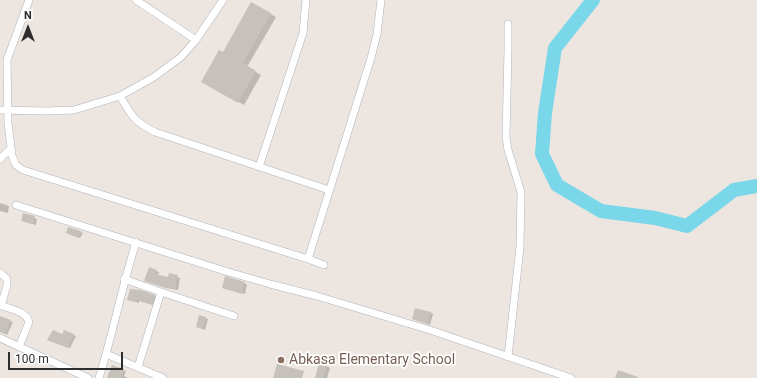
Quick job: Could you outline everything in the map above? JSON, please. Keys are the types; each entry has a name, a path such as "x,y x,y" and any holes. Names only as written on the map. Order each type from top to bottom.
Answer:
{"street":[{"path":"30,0 4,60 4,110 12,156 16,166 23,170 308,259 324,266"},
{"path":"136,0 196,40"},
{"path":"4,110 46,112 74,110 120,96 154,78 181,57 196,40 223,0"},
{"path":"259,167 303,32 306,0"},
{"path":"308,259 371,58 377,34 380,0"},
{"path":"508,24 506,137 508,150 521,192 520,247 508,357"},
{"path":"120,96 134,118 142,126 148,129 329,190"},
{"path":"0,159 11,148"},
{"path":"16,206 232,273 318,296 430,330 571,378"},
{"path":"98,378 106,354 124,279 136,242"},
{"path":"0,273 7,279 7,285 0,305 24,314 28,318 29,322 19,347"},
{"path":"124,279 234,316"},
{"path":"138,367 160,292"},
{"path":"0,338 88,378"},
{"path":"106,354 162,378"}],"building":[{"path":"251,2 271,13 243,63 256,71 238,103 201,82 219,50 223,52"},
{"path":"23,213 35,216 33,224 21,221"},
{"path":"68,227 81,231 78,238 66,233"},
{"path":"149,267 157,270 155,274 168,277 169,273 178,275 175,289 144,281"},
{"path":"225,276 245,282 242,294 222,288"},
{"path":"130,289 141,290 155,295 152,305 137,300 136,302 127,300"},
{"path":"415,308 431,312 428,324 412,319"},
{"path":"199,315 206,317 203,329 196,327"},
{"path":"0,316 11,320 5,334 0,332"},
{"path":"53,330 62,334 64,330 74,334 68,348 47,340"},
{"path":"319,363 327,365 323,378 315,378"},
{"path":"277,364 304,371 302,378 273,378"},
{"path":"112,365 124,369 121,378 107,378"},
{"path":"618,370 638,377 638,378 615,378"}],"waterway":[{"path":"593,0 555,48 545,113 542,154 557,185 601,211 655,218 687,226 734,190 757,186"}],"place":[{"name":"Abkasa Elementary School","path":"281,360"}]}
